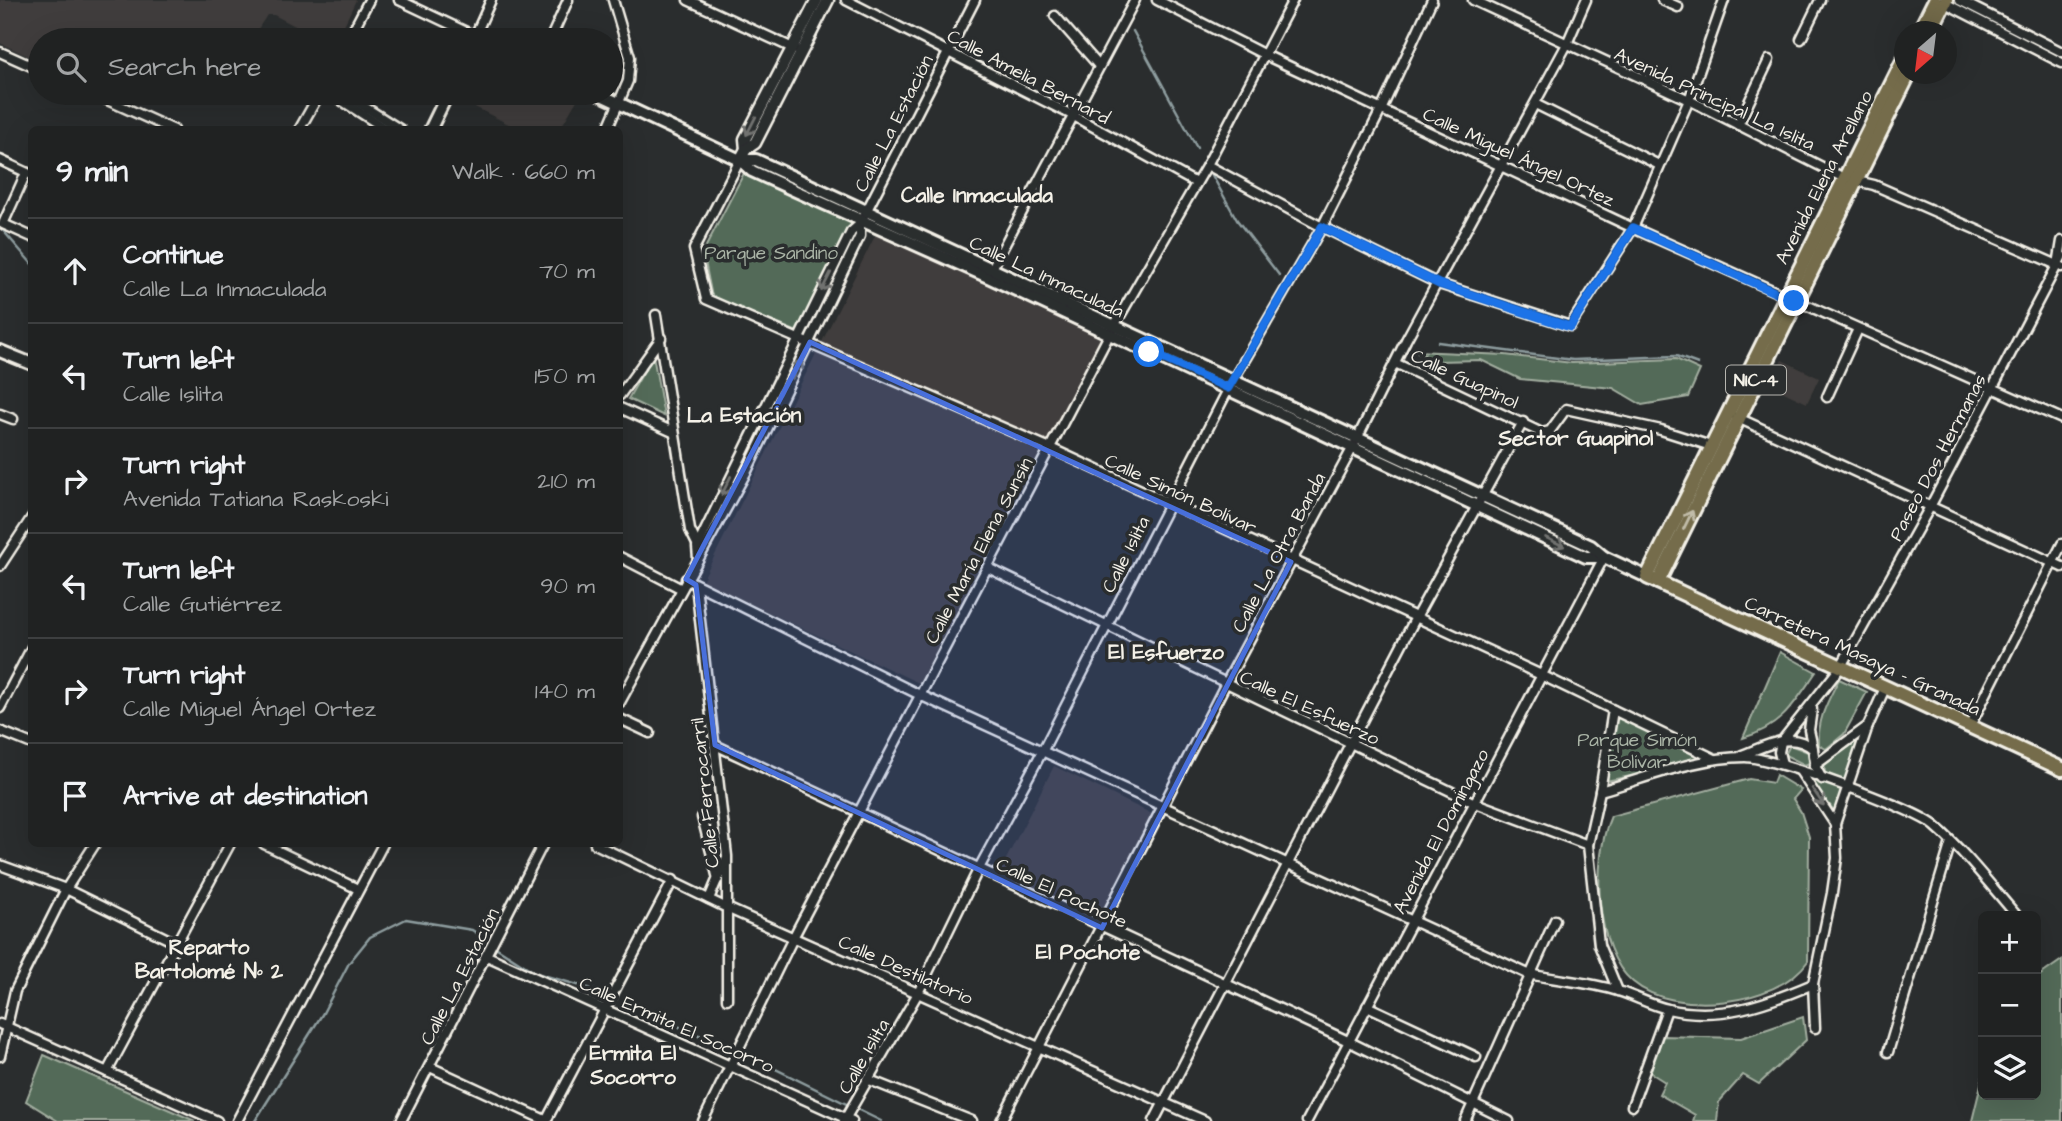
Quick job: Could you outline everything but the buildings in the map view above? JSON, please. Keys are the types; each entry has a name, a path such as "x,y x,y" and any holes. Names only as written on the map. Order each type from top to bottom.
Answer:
{"highway":[{"path":"1927,21 1941,1"},
{"path":"1934,21 1941,1"},
{"name":"Avenida Elena Arellano","path":"1653,579 1897,84"},
{"name":"Avenida Elena Arellano","path":"1896,87 1899,84"},
{"name":"Avenida Elena Arellano","path":"1701,480 1711,446 1732,415"},
{"name":"Carretera Masaya - Granada","path":"1653,579 2062,769"}],"main road":[{"path":"432,126 442,105"},
{"name":"Calle La Inmaculada","path":"623,105 740,160 752,171 800,188 862,219 990,273 1355,442 1482,502 1586,556 1604,557 1653,579"},
{"path":"0,351 28,362"}],"street":[{"path":"354,28 369,0"},
{"path":"399,0 456,28"},
{"path":"482,28 491,0"},
{"path":"555,28 568,0"},
{"path":"613,0 621,28"},
{"path":"688,0 796,50"},
{"path":"740,160 746,149 745,139 770,102 817,0"},
{"path":"796,50 828,0"},
{"name":"Calle Amelia Bernard","path":"846,0 1072,115 1196,183"},
{"name":"Calle La Estación","path":"701,549 737,463 798,337 975,0"},
{"path":"990,273 1135,0"},
{"name":"Calle Miguel Ángel Ortez","path":"1157,0 1265,55 1633,228 2062,419"},
{"name":"Calle María Elena Sunsín","path":"703,1121 794,936 1112,330 1207,164 1293,0"},
{"name":"Calle Islita","path":"848,1118 854,1101 918,993 978,870 1043,750 1231,384 1322,227 1382,108 1432,0"},
{"name":"Avenida Principal La Islita","path":"1473,0 1850,178 2060,262"},
{"name":"Calle La Otra Banda","path":"1001,1121 1406,340 1439,284 1566,46 1586,0"},
{"path":"1662,0 1678,7"},
{"path":"1207,164 1322,227 1439,284 1570,327 1633,228 1689,100 1724,0"},
{"path":"1801,39 1820,0"},
{"path":"1959,0 2062,52"},
{"path":"1941,1 2062,63"},
{"path":"1055,16 1099,66"},
{"path":"2018,41 2023,32"},
{"path":"623,34 630,57 628,81 623,93"},
{"path":"0,52 28,65"},
{"path":"1738,125 1769,60"},
{"path":"1535,104 1659,165"},
{"path":"119,105 165,126"},
{"path":"301,126 313,105"},
{"path":"348,105 381,126"},
{"path":"362,105 395,126"},
{"path":"609,126 618,105"},
{"path":"0,160 28,174"},
{"name":"Calle Simón Bolívar","path":"740,160 694,250 703,296 706,299 1050,448 1291,562 1539,674 1715,759"},
{"path":"28,176 3,224 28,235"},
{"name":"Calle La Estación","path":"701,549 748,469 810,342 860,236 862,219"},
{"name":"Paseo Dos Hermanas","path":"1781,742 1840,668 1931,505 2060,262 2062,241"},
{"path":"623,696 701,549 690,530 656,315"},
{"path":"1826,397 1858,330"},
{"path":"623,391 661,338"},
{"name":"Calle Guapinol","path":"1395,363 1427,381 1547,433 1566,408 1661,430 1711,446"},
{"path":"768,398 780,403"},
{"path":"623,409 673,432"},
{"path":"0,414 13,419"},
{"path":"1732,415 2062,567"},
{"path":"1154,1121 1415,619 1482,502 1523,422"},
{"path":"737,463 748,469"},
{"path":"0,566 28,523"},
{"path":"1970,726 2062,544"},
{"name":"Avenida El Domingazo","path":"1307,1121 1539,674 1604,557"},
{"path":"623,559 680,588"},
{"name":"Calle El Esfuerzo","path":"988,568 1473,803 1588,845"},
{"path":"686,579 920,695 1528,974 1618,991 1667,1009 1718,1012 1764,1005 1813,984"},
{"name":"Calle Ferrocarril","path":"696,585 727,856 727,999"},
{"path":"0,708 28,656"},
{"path":"1815,1028 1813,984 1837,858 1835,824 1868,726 1885,688"},
{"path":"1814,703 1810,730 1816,764 1823,779"},
{"path":"1613,710 1588,845 1599,945 1618,991"},
{"path":"623,720 650,733"},
{"path":"1800,771 1816,764 1868,726"},
{"path":"0,731 28,742"},
{"path":"1736,758 1781,742 1798,739 1813,749"},
{"path":"1781,742 1779,752 1782,764"},
{"name":"Calle El Pochote","path":"715,745 1348,1041 1509,1121"},
{"path":"1600,791 1715,759 1759,757 1910,811 1934,825 2013,911"},
{"path":"1800,771 1835,824"},
{"path":"702,817 718,879"},
{"path":"1888,1052 1951,842"},
{"path":"0,1056 3,1025 15,991 66,889 93,847"},
{"path":"107,1072 228,847"},
{"path":"270,847 358,888"},
{"path":"237,1121 381,847"},
{"name":"Calle La Estación","path":"401,1121 542,847"},
{"name":"Calle Destilatorio","path":"602,847 729,909 1205,1121"},
{"path":"709,899 727,856"},
{"path":"0,865 66,889 176,943"},
{"path":"430,1068 547,1121 608,1009 673,880"},
{"path":"1465,1121 1528,974 1555,920"},
{"name":"Calle Ermita El Socorro","path":"488,954 848,1118"},
{"path":"1367,1006 1476,1057"},
{"path":"1632,1106 1667,1009"},
{"path":"3,1025 217,1121"},
{"path":"867,1079 972,1121"}],"highlighted area":[{"path":"810,342 1291,562 1102,928 715,745 696,585 686,579"}],"shaded area":[{"path":"0,0 356,0 343,28 299,28 274,15 267,15 259,28 28,28 28,56 0,43"},
{"path":"471,105 574,105 562,126 512,126"},
{"path":"876,234 1104,339 1009,508 921,684 702,581"},
{"path":"1782,360 1819,378 1807,403 1769,385"},
{"path":"1054,766 1154,815 1098,922 999,873"}],"green space":[{"name":"Parque Sandino","path":"744,173 853,222 800,333 712,297 703,252"},
{"path":"1416,351 1505,355 1572,363 1676,359 1700,370 1688,397 1642,405 1613,388 1520,379 1481,360 1437,361"},
{"path":"653,355 664,416 628,399"},
{"path":"1780,652 1816,672 1786,713 1768,728 1743,738"},
{"path":"1839,679 1867,692 1844,734 1826,749 1819,745 1820,727 1824,710"},
{"name":"Parque Simón Bolívar","path":"1613,712 1715,759 1606,781"},
{"path":"1858,739 1849,776 1844,782 1825,773 1824,762"},
{"path":"1790,745 1808,752 1809,763 1805,765 1785,755"},
{"path":"1776,775 1801,790 1793,799 1801,812 1809,837 1808,961 1793,976 1773,988 1750,997 1724,1001 1698,1003 1673,1000 1651,993 1633,982 1610,949 1600,903 1601,856 1611,816 1749,779 1773,783"},
{"path":"1817,780 1844,792 1837,814 1813,784"},
{"path":"2062,960 2062,1121 1972,1121 1978,1096 1978,1100 2041,1100 2041,975"},
{"path":"1803,1017 1806,1040 1759,1084 1743,1075 1719,1102 1717,1121 1693,1121 1695,1115 1659,1094 1665,1082 1646,1070 1662,1036 1741,1038"},
{"path":"44,1055 195,1121 58,1121 26,1101"}],"waterway":[{"path":"1133,31 1197,148"},
{"path":"1212,175 1237,220 1279,275"},
{"path":"0,227 28,259"},
{"path":"1438,342 1573,360 1676,356 1698,364"},
{"path":"255,1121 323,1013 349,963 370,937 406,919 472,930 489,942"},
{"path":"494,946 536,973 609,994"},
{"path":"626,999 686,1030 733,1048"},
{"path":"745,1054 881,1121"}],"district":[{"name":"Calle Inmaculada","path":"977,195"},
{"name":"La Estación","path":"744,415"},
{"name":"Sector Guapinol","path":"1576,438"},
{"name":"El Esfuerzo","path":"1166,652"},
{"name":"El Pochote","path":"1088,952"},
{"name":"Reparto Bartolomé Nº 2","path":"209,959"},
{"name":"Ermita El Socorro","path":"633,1065"}],"route":[{"path":"1149,352 1228,388 1322,227 1439,284 1570,327 1633,228 1794,301"}]}
